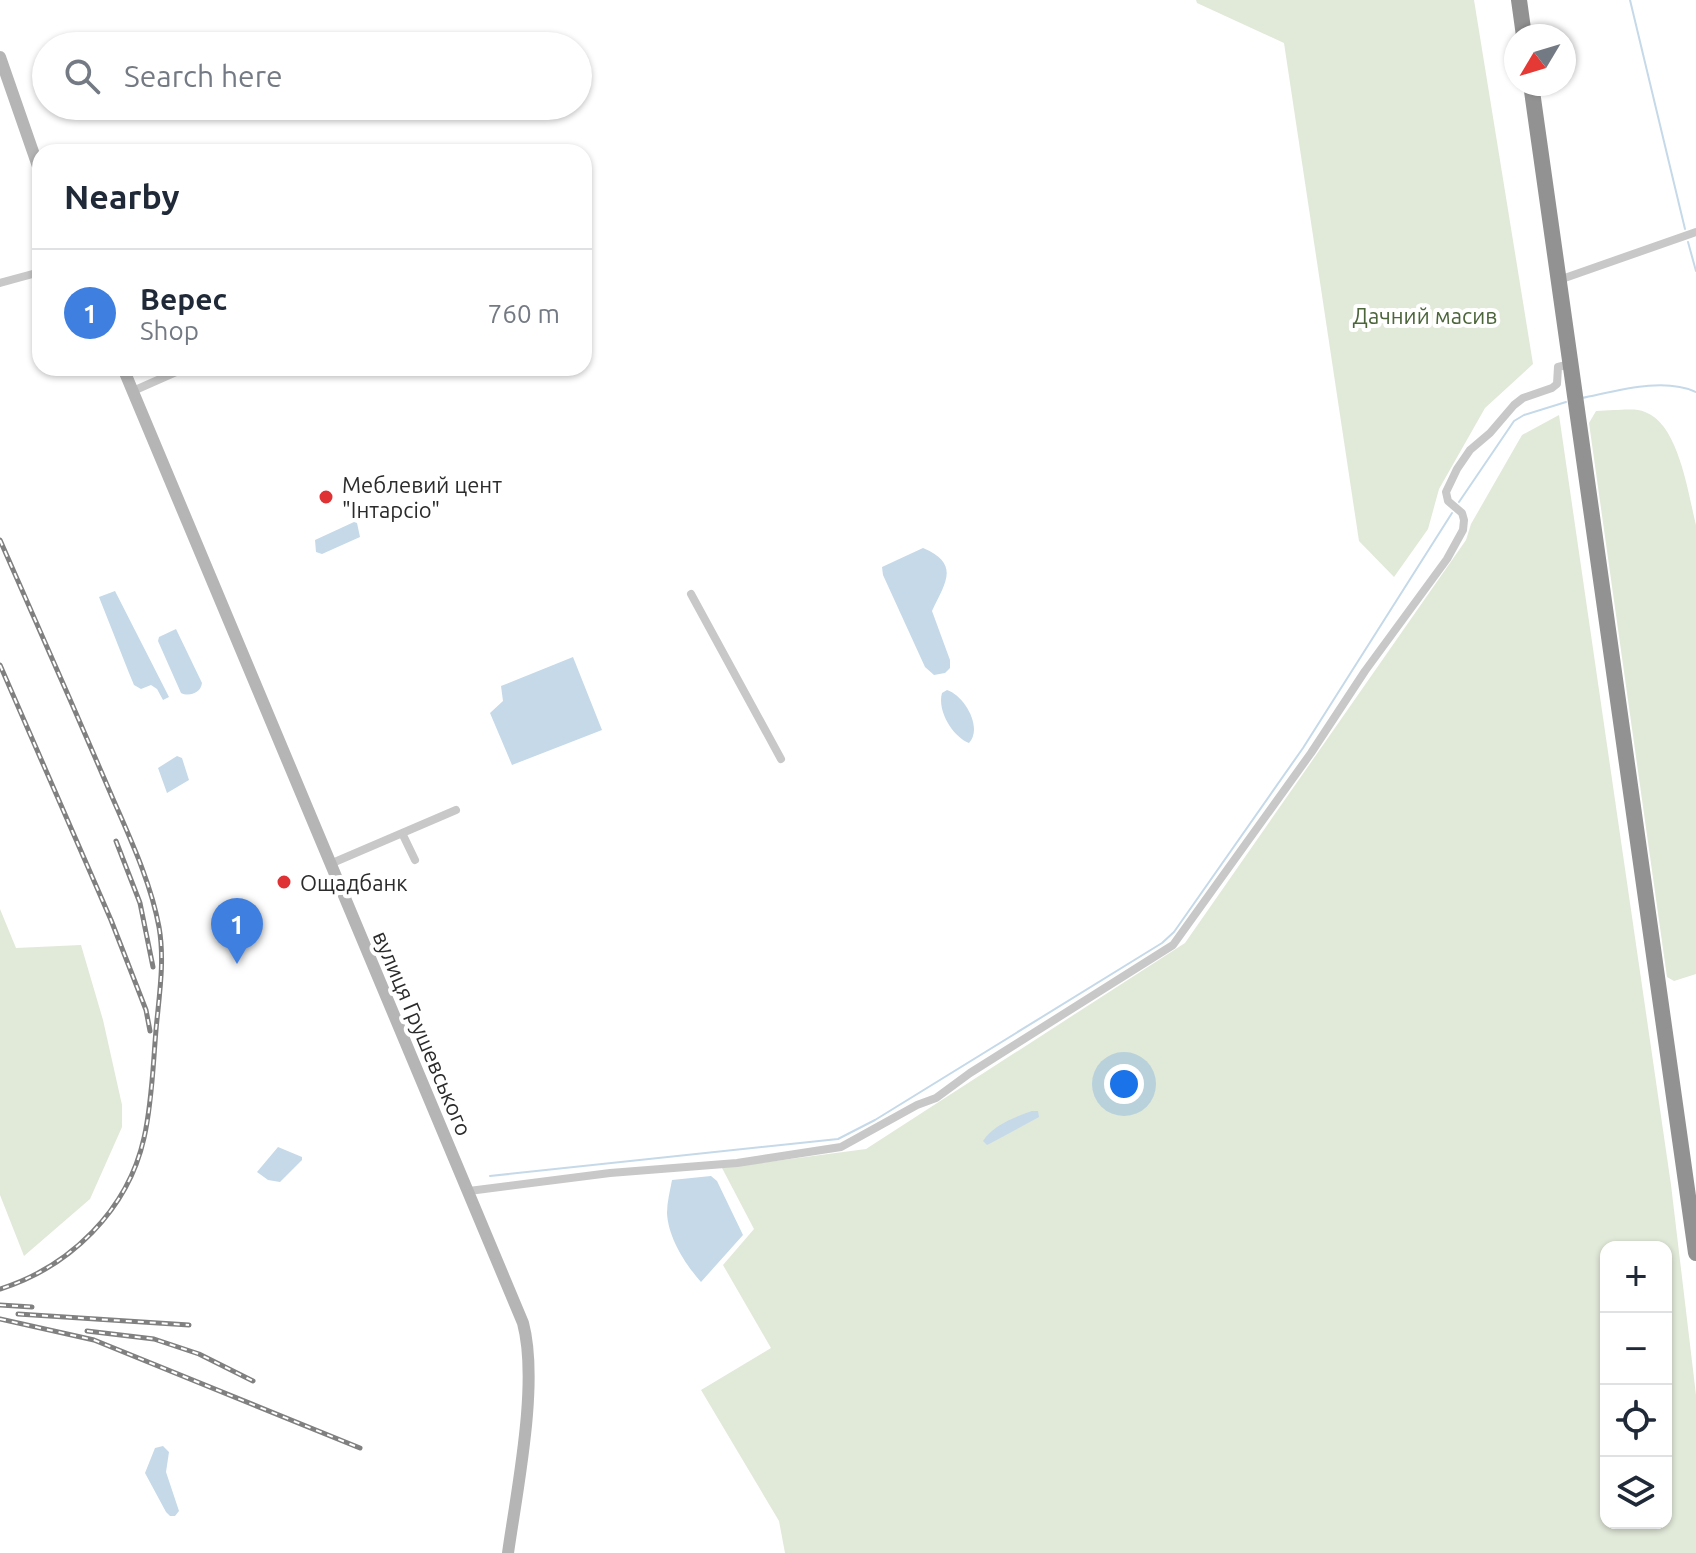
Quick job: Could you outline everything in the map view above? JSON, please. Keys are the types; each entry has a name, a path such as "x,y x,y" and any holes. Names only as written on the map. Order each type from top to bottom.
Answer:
{"highway":[{"path":"1519,0 1522,24"},
{"path":"1533,96 1570,364 1688,1143 1696,1253"}],"street":[{"path":"0,57 32,149"},
{"path":"1559,280 1696,232"},
{"path":"0,283 32,274"},
{"path":"469,1191 610,1173 737,1163 841,1147 917,1105 946,1093 970,1073 1173,945 1447,559 1463,530 1462,513 1448,501 1446,492 1457,469 1470,450 1490,433 1514,405 1534,393 1552,388 1557,384 1558,367 1570,364"},
{"name":"вулиця Грушевського","path":"126,376 523,1323 528,1343 524,1434 508,1553"},
{"path":"133,391 167,376"},
{"path":"691,594 781,759"},
{"path":"330,864 456,810"},
{"path":"402,833 415,860"}],"green space":[{"name":"Дачний масив","path":"1196,0 1474,0 1533,364 1485,408 1439,489 1428,529 1394,577 1359,541 1284,43"},
{"path":"1634,410 1657,419 1666,430 1680,461 1696,525 1696,974 1674,981 1667,977 1589,423 1596,411"},
{"path":"1559,415 1671,1185 1696,1395 1696,1553 785,1553 779,1521 701,1390 771,1348 723,1265 754,1229 722,1168 866,1149 1185,943 1466,540 1471,524 1522,435"},
{"path":"0,909 16,948 81,945 103,1020 122,1105 122,1127 90,1199 24,1256 0,1195"}],"water":[{"path":"357,523 360,537 322,554 316,552 315,540"},
{"path":"923,548 942,561 947,575 932,611 950,660 950,668 945,673 934,675 925,667 882,567"},
{"path":"115,591 169,697 163,700 151,685 141,689 134,685 99,597"},
{"path":"176,629 202,683 197,692 191,694 181,693 158,641 159,637"},
{"path":"573,657 602,730 512,765 490,713 503,701 501,686"},
{"path":"947,690 966,705 970,713 974,729 969,743 957,735 944,714 941,700 942,693"},
{"path":"177,756 182,758 189,780 167,793 158,768"},
{"path":"1038,1111 1039,1117 987,1145 983,1141 998,1126"},
{"path":"278,1147 302,1157 280,1182 268,1180 257,1172"},
{"path":"711,1176 717,1181 743,1235 701,1282 674,1241 667,1213 672,1180"},
{"path":"163,1446 169,1452 166,1472 179,1511 175,1516 166,1512 145,1473 155,1448"}],"waterway":[{"path":"1630,0 1685,229"},
{"path":"1688,242 1696,271"},
{"path":"1582,398 1655,385 1696,392"},
{"path":"1459,502 1514,421 1566,402"},
{"path":"490,1176 838,1139 875,1120 1162,943 1174,932 1303,748 1452,513"}],"railway":[{"path":"0,540 137,854 155,909 161,953 149,1111 144,1138 125,1189 110,1212 72,1251 26,1279 0,1289"},
{"path":"0,665 111,920 146,1010 150,1031"},
{"path":"116,841 140,903 153,967"},
{"path":"0,1305 32,1307"},
{"path":"18,1314 189,1325"},
{"path":"0,1319 94,1340 360,1448"},
{"path":"87,1331 154,1339 199,1354 253,1381"}],"place":[{"name":"Меблевий цент \"Інтарсіо\"","path":"326,497"},
{"name":"Ощадбанк","path":"284,882"},
{"name":"Верес","path":"237,964"}]}
